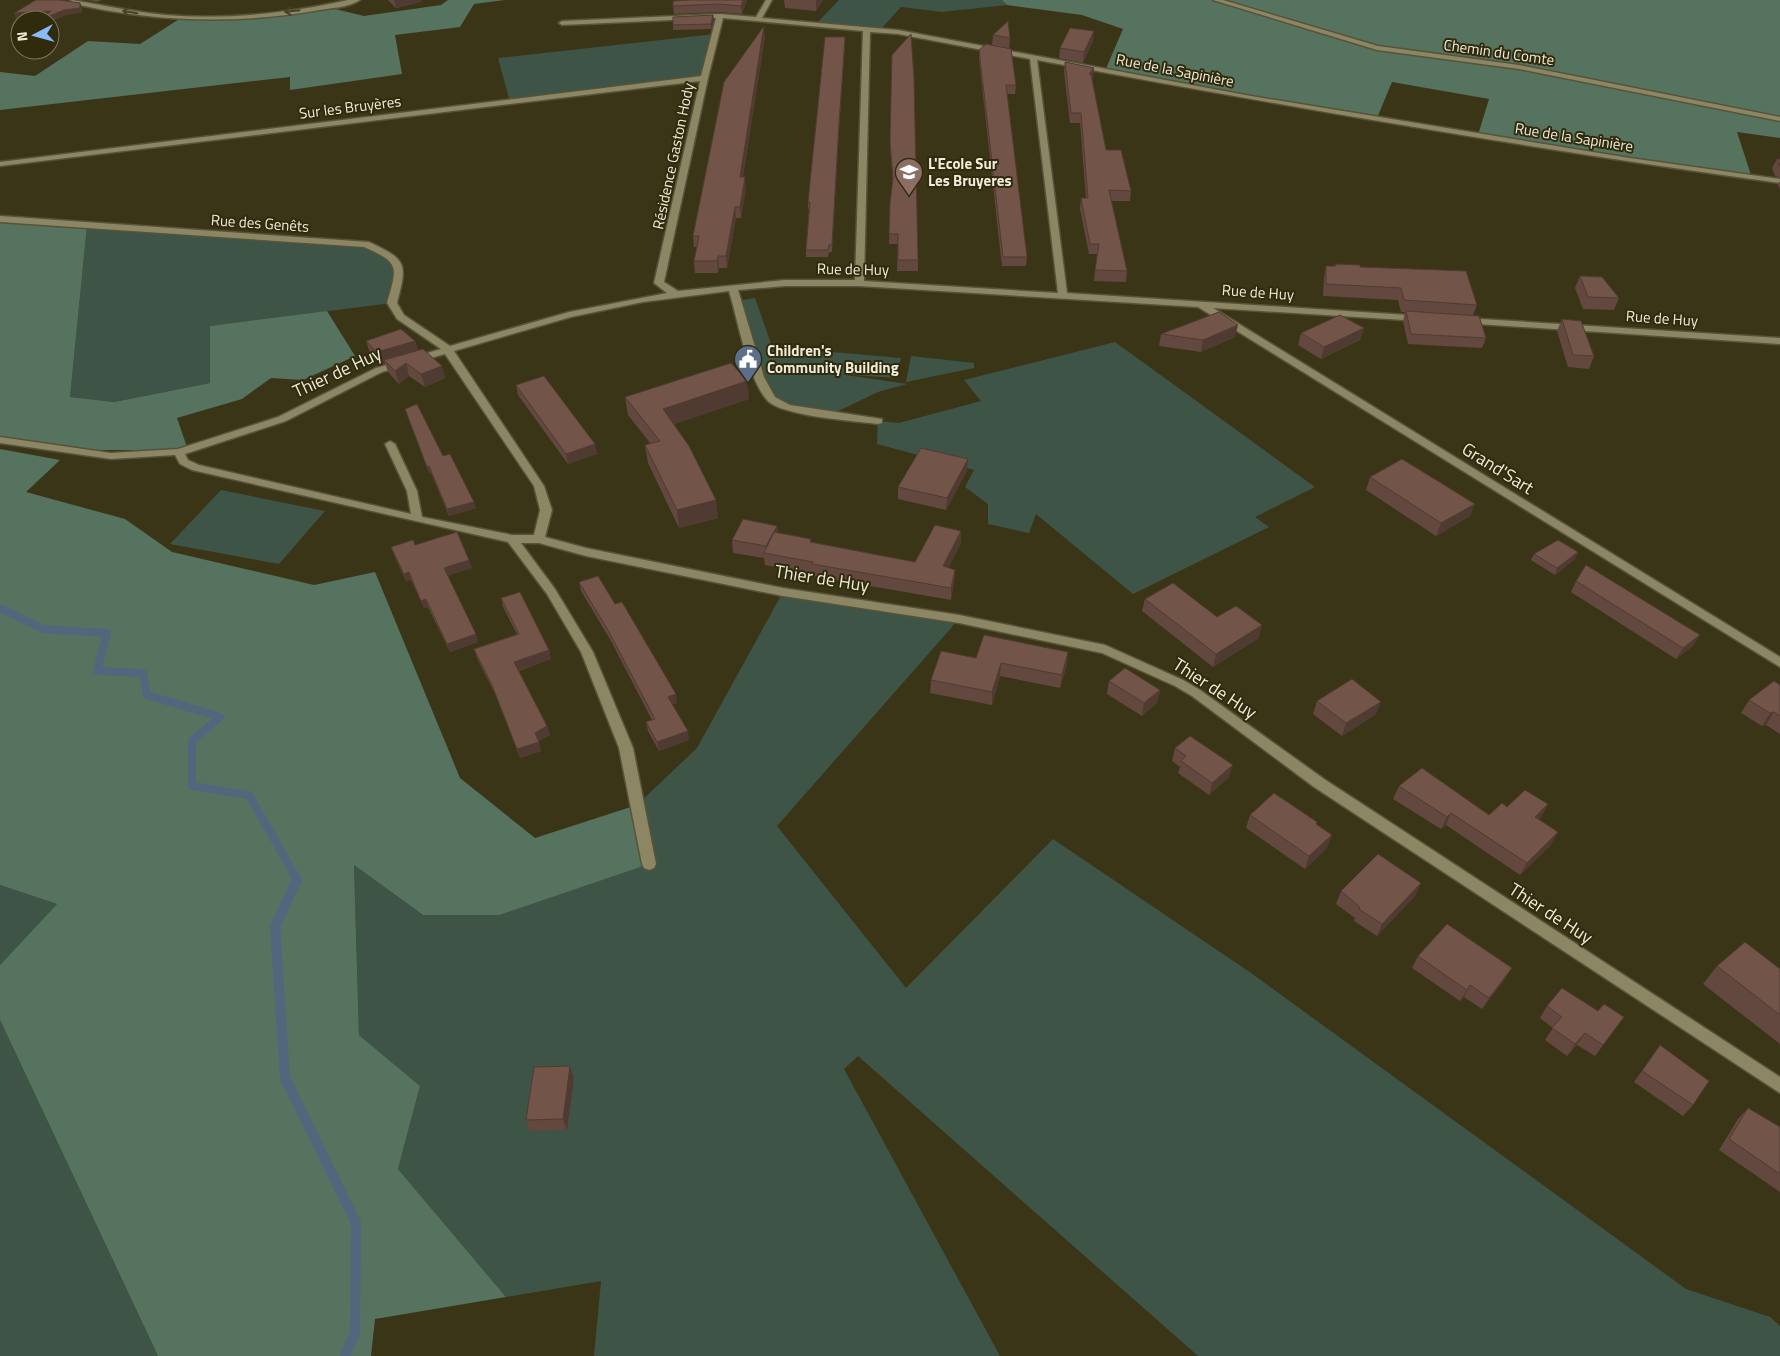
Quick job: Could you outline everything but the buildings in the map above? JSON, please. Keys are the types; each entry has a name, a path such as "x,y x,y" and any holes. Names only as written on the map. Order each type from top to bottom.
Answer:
{"street":[{"path":"71,1 181,18 262,15 327,8 357,0"},
{"path":"758,19 768,0"},
{"name":"Chemin du Comte","path":"1216,0 1377,48 1519,67 1780,119"},
{"name":"Rue de la Sapinière","path":"562,23 720,16 867,28 1252,98 1630,160 1780,181"},
{"name":"Résidence Gaston Hody","path":"676,294 659,283 704,78 720,16"},
{"path":"859,283 867,28"},
{"path":"1033,57 1063,295"},
{"name":"Sur les Bruyères","path":"0,164 704,78"},
{"name":"Rue des Genêts","path":"0,219 366,244 392,255 398,266 400,278 392,303 400,317 447,350"},
{"name":"Rue de Huy","path":"447,350 569,315 643,298 785,283 859,283 1426,318"},
{"path":"733,288 759,377 771,399 787,408 878,421"},
{"name":"Grand'Sart","path":"1198,303 1780,663"},
{"name":"Rue de Huy","path":"1455,320 1780,341"},
{"path":"447,350 539,486 546,510 540,539"},
{"name":"Thier de Huy","path":"0,440 111,456 179,452 282,419 380,370 447,350"},
{"path":"390,444 412,491 417,519"},
{"name":"Thier de Huy","path":"179,452 184,462 196,468 417,519 512,538 540,539 586,552 783,592 959,619 1105,649 1141,665 1196,694 1319,783 1780,1086"},
{"path":"512,538 551,592 587,652 626,748 649,864"}],"green space":[{"path":"448,0 505,0 474,4 460,27 395,35 402,74 290,90 290,77 0,110 0,72 35,76 88,41 140,44 181,18 262,15 327,7 364,16 441,5"},
{"path":"839,0 1002,0 1007,5 942,12 901,7 880,30 816,24"},
{"path":"1002,0 1780,0 1780,138 1737,132 1752,178 1478,135 1489,99 1392,82 1377,118 1251,98 1105,71 1123,29 1082,15 1007,5"},
{"path":"715,34 704,78 510,102 498,58"},
{"path":"0,219 87,226 70,397 114,402 210,383 210,326 327,311 355,356 303,380 271,378 242,399 177,418 188,450 66,450 0,440"},
{"path":"87,226 366,244 391,255 400,278 392,303 210,326 210,383 114,402 70,397"},
{"path":"755,298 774,352 832,352 901,358 896,378 839,374 907,384 878,392 832,414 787,408 771,399 736,301"},
{"path":"1115,342 1315,487 1255,517 1269,527 1133,594 1036,514 1029,533 988,524 988,504 965,487 974,470 877,444 878,421 899,423 981,401 964,380"},
{"path":"911,356 974,363 974,368 906,382"},
{"path":"0,449 60,460 26,492 125,519 172,552 314,585 375,572 460,778 535,838 637,805 649,864 499,915 423,915 354,865 359,1035 420,1086 398,1169 506,1297 375,1319 371,1356 158,1356 0,1020 0,965 57,904 0,885"},
{"path":"221,490 325,511 279,564 170,544"},
{"path":"783,592 959,619 777,826 906,988 1053,839 1251,973 1686,1289 1770,1317 1780,1326 1780,1356 1198,1356 858,1056 844,1069 1000,1356 594,1356 601,1281 506,1297 398,1169 420,1086 359,1035 354,865 423,915 637,805 697,748"},
{"path":"0,885 57,904 0,965"},
{"path":"0,1020 158,1356 0,1356"}],"waterway":[{"path":"0,608 43,629 107,633 97,671 143,673 147,695 220,717 192,741 192,786 249,795 297,879"},
{"path":"297,879 275,927 285,1078 356,1223 355,1333 345,1356"}],"place":[{"name":"L'Ecole Sur Les Bruyeres","path":"909,196"},
{"name":"Children's Community Building","path":"748,383"}]}
